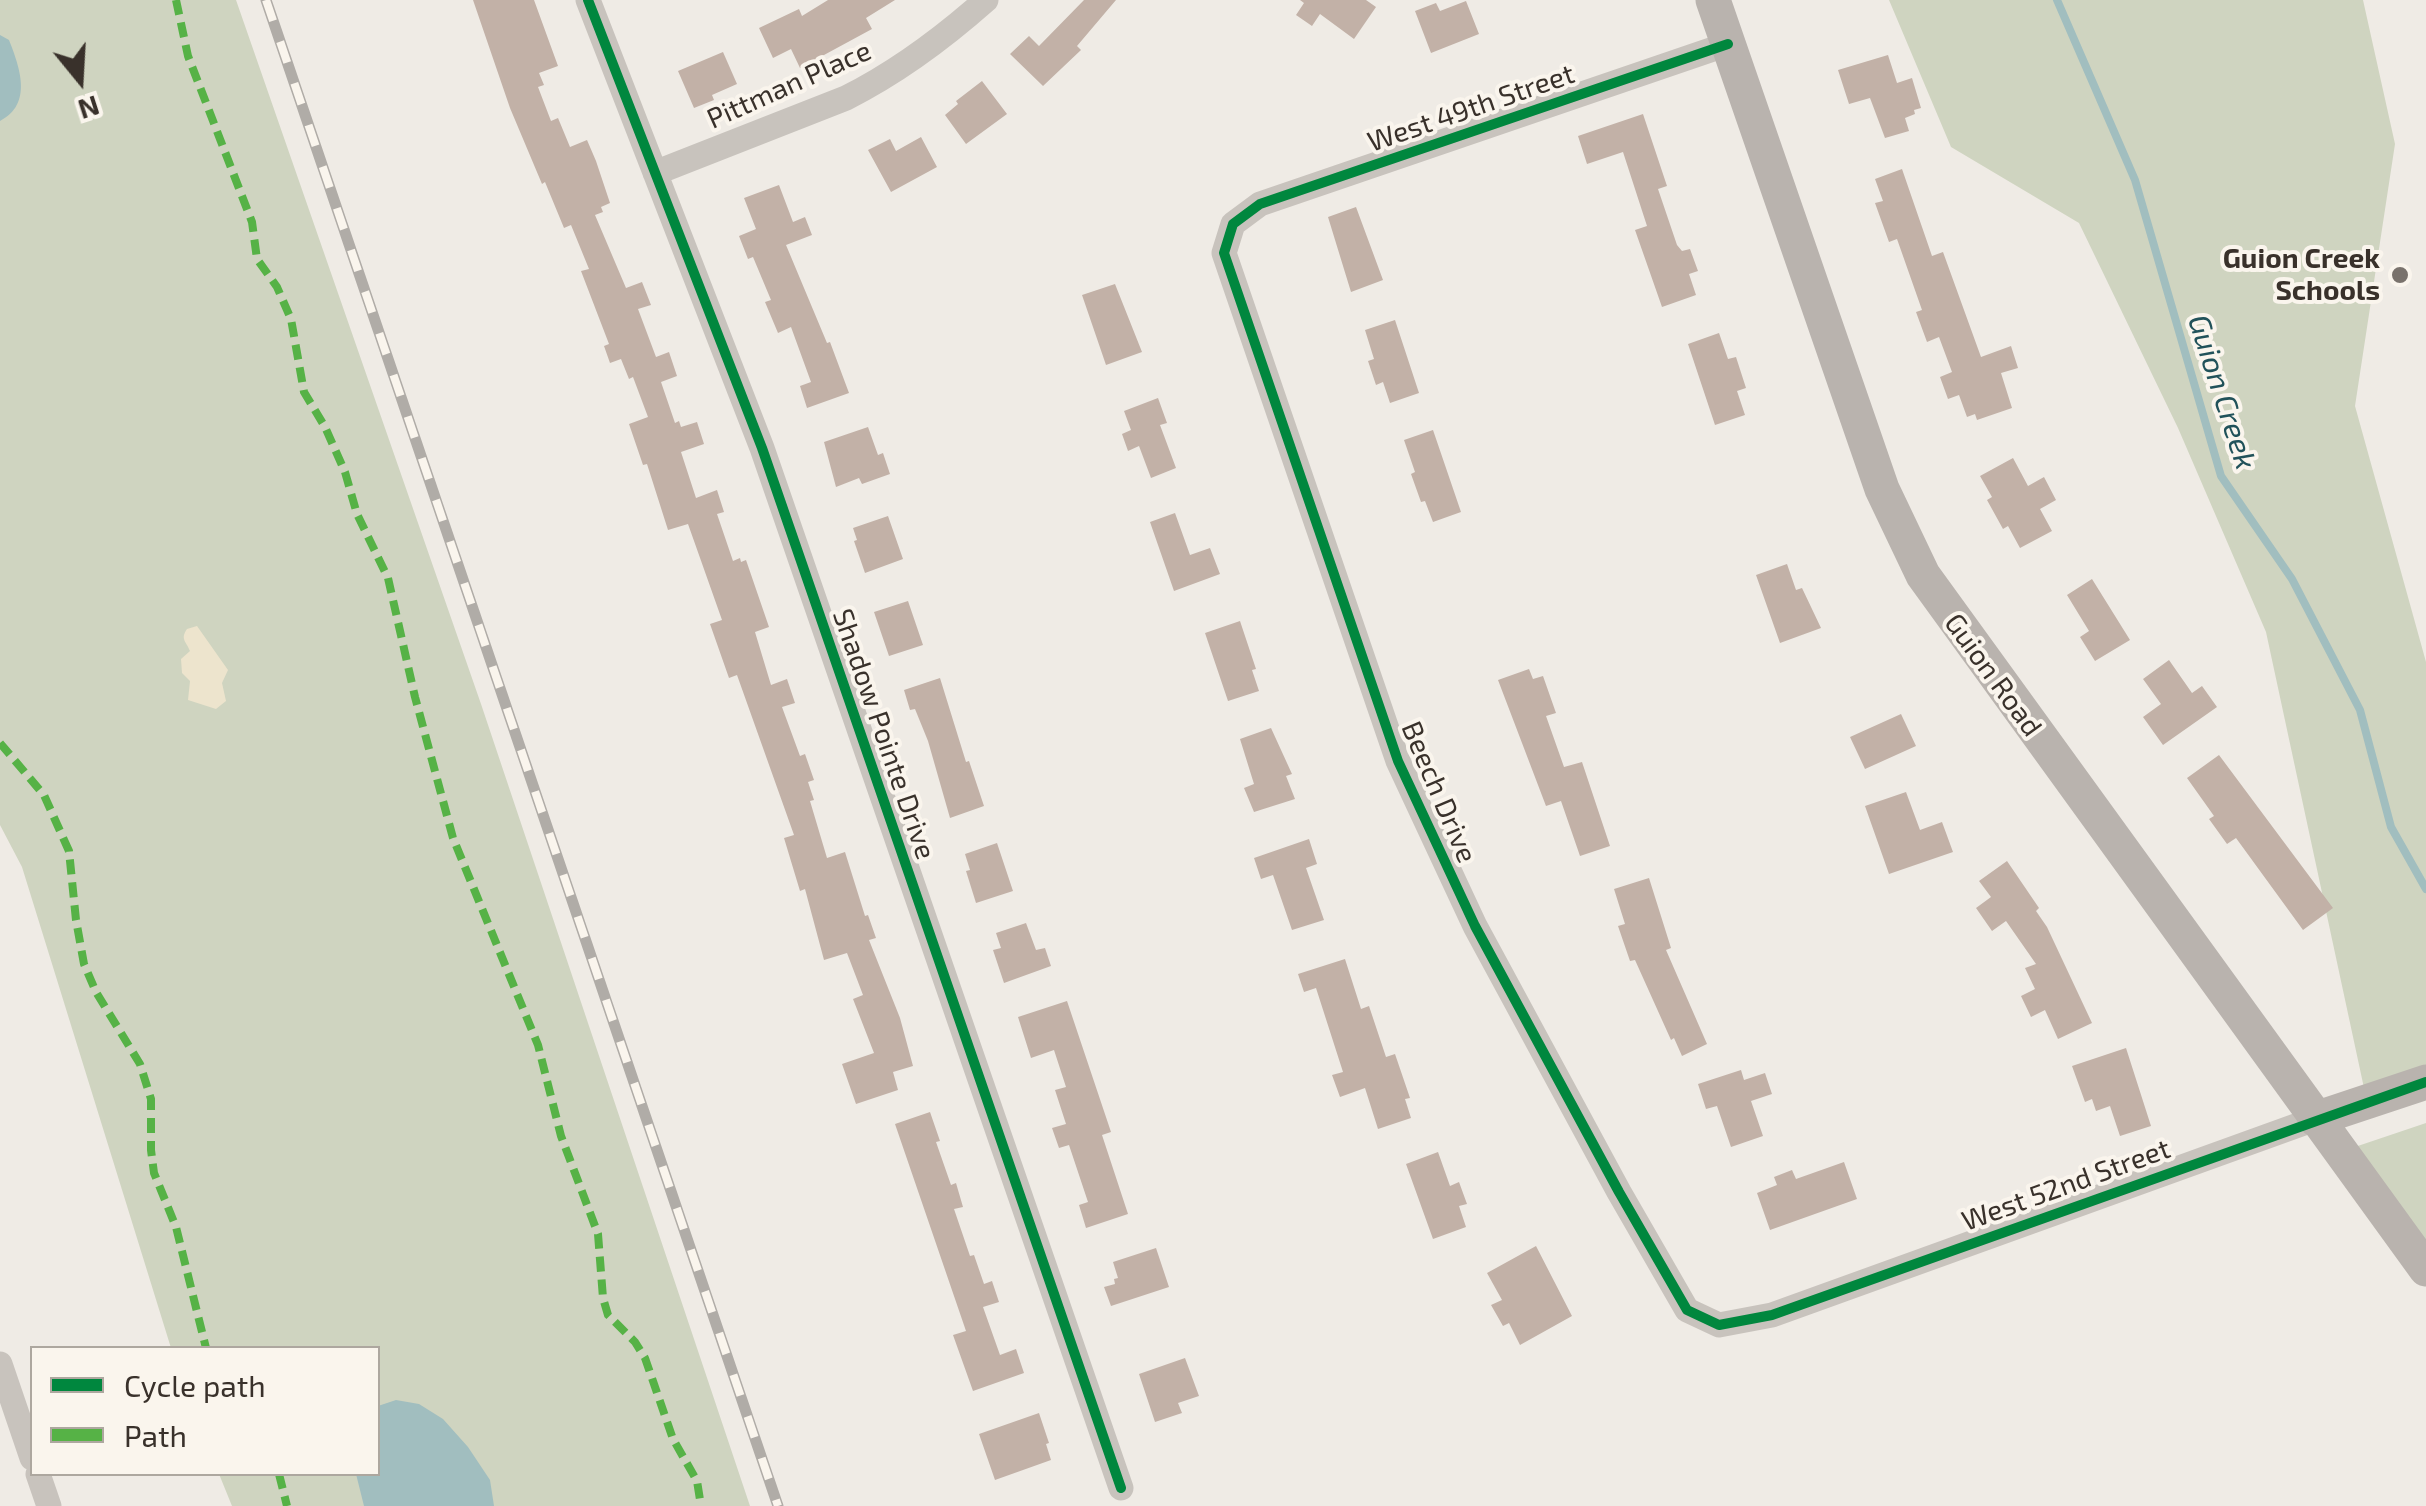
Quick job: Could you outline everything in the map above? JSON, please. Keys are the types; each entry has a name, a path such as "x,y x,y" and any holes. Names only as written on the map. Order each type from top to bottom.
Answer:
{"street":[{"name":"Shadow Pointe Drive","path":"588,0 759,439 1121,1488"},
{"name":"Pittman Place","path":"655,173 806,115 874,84 946,35 986,0"},
{"name":"Guion Road","path":"1713,0 1882,490 1917,565 1940,603 2426,1270"},
{"name":"West 49th Street","path":"1234,224 1260,204 1728,44"},
{"name":"Beech Drive","path":"1234,224 1224,253 1412,798 1476,926 1687,1310 1719,1326"},
{"name":"West 52nd Street","path":"1719,1326 1772,1315 2426,1082"},
{"path":"0,1364 30,1452"},
{"path":"39,1476 49,1506"}],"green space":[{"path":"0,0 236,0 481,704 750,1506 232,1506 220,1476 380,1476 380,1346 170,1346 22,867 0,825"},
{"path":"1889,0 2363,0 2395,144 2355,406 2426,662 2426,1082 2367,1102 2266,632 2178,428 2079,223 1951,147"},
{"path":"2426,1123 2426,1269 2340,1152"}],"sand":[{"path":"197,626 228,670 222,683 226,701 216,709 188,700 190,681 182,673 181,659 190,651 184,640 185,632"}],"water":[{"path":"0,35 9,40 21,85 17,105 0,121"},
{"path":"396,1400 419,1404 443,1419 490,1480 494,1506 364,1506 356,1476 380,1476 380,1405"}],"building":[{"path":"473,0 534,0 558,66 539,73 544,85 538,87 551,121 558,118 570,147 587,140 596,161 610,203 595,215 626,288 642,282 651,305 638,309 656,357 669,352 677,376 661,382 675,423 679,421 681,427 697,422 704,444 681,452 696,498 717,490 724,512 717,514 733,561 746,560 769,627 755,632 771,685 787,679 795,703 782,707 800,756 805,754 814,780 808,782 814,800 810,801 827,858 845,852 876,938 869,940 900,1018 913,1066 893,1072 898,1090 856,1104 842,1064 874,1053 853,999 863,995 847,953 824,960 805,889 800,891 784,838 794,835 737,675 729,678 710,624 722,620 688,524 668,530 647,464 643,465 629,424 648,417 633,377 629,379 621,359 610,363 604,346 609,344 581,271 589,269 571,225 564,228 545,182 542,184 510,108"},
{"path":"828,0 895,0 866,18 872,29 800,68 791,49 773,58 759,28 799,9 802,16"},
{"path":"1084,0 1116,0 1077,46 1081,50 1043,86 1010,54 1029,36 1039,46"},
{"path":"1300,0 1366,0 1376,7 1354,39 1320,14 1312,26 1296,15 1304,3"},
{"path":"1466,1 1479,34 1431,53 1415,11 1436,3 1440,11"},
{"path":"723,52 737,84 694,108 678,71"},
{"path":"1888,55 1897,83 1912,78 1921,108 1905,118 1909,131 1885,138 1870,98 1849,104 1838,70"},
{"path":"982,81 1007,114 966,144 945,115"},
{"path":"1643,114 1667,186 1658,189 1677,245 1682,251 1690,249 1698,271 1689,274 1696,295 1662,307 1635,230 1647,226 1623,152 1587,164 1578,136"},
{"path":"921,137 937,167 891,192 868,150 890,139 896,151"},
{"path":"1902,169 1932,256 1943,252 1981,357 2011,346 2018,368 2001,373 2012,408 1977,420 1975,414 1967,417 1959,395 1948,399 1940,377 1952,372 1939,337 1927,342 1916,312 1922,310 1897,239 1889,242 1875,203 1883,201 1875,179"},
{"path":"779,185 793,222 805,217 812,235 786,245 849,393 807,408 800,386 811,382 791,327 778,333 765,302 771,300 753,257 748,259 739,236 756,229 744,198"},
{"path":"1356,207 1383,280 1351,292 1328,217"},
{"path":"1115,284 1142,352 1106,365 1082,295"},
{"path":"1395,320 1419,393 1390,403 1383,382 1376,385 1368,361 1374,359 1365,330"},
{"path":"1719,333 1728,359 1736,357 1746,388 1737,391 1745,415 1715,425 1688,344"},
{"path":"1158,398 1167,423 1160,425 1176,468 1151,478 1139,446 1128,451 1122,434 1131,430 1124,411"},
{"path":"868,427 890,474 862,484 859,478 836,487 824,442"},
{"path":"1433,430 1461,512 1433,522 1411,474 1415,472 1404,440"},
{"path":"2013,458 2028,486 2044,477 2056,500 2040,509 2052,531 2020,548 2008,526 2003,529 1987,500 1992,497 1980,476"},
{"path":"1175,513 1190,555 1210,548 1220,574 1174,591 1150,522"},
{"path":"888,516 903,559 865,573 853,528"},
{"path":"1787,564 1796,590 1802,588 1821,628 1780,643 1756,575"},
{"path":"2092,579 2130,640 2095,661 2080,637 2089,631 2067,595"},
{"path":"908,601 923,645 889,656 874,612"},
{"path":"1240,621 1259,691 1228,701 1205,633"},
{"path":"2169,660 2192,693 2202,686 2217,707 2163,745 2143,717 2161,704 2143,679"},
{"path":"1529,669 1533,679 1543,676 1556,713 1546,716 1564,767 1582,762 1610,846 1580,856 1561,801 1546,806 1498,680"},
{"path":"940,678 984,806 950,818 928,741 915,709 910,710 904,690"},
{"path":"1901,714 1916,746 1865,769 1850,737"},
{"path":"1271,728 1292,774 1286,776 1295,799 1254,812 1244,788 1254,784 1240,739"},
{"path":"2219,755 2333,908 2303,930 2236,838 2227,844 2209,819 2214,816 2187,778"},
{"path":"1906,792 1920,830 1942,822 1953,852 1889,874 1865,806"},
{"path":"1309,839 1317,864 1306,868 1324,920 1292,930 1273,875 1261,879 1254,858"},
{"path":"997,843 1013,891 976,903 965,854"},
{"path":"2007,861 2039,908 2036,911 2092,1023 2058,1039 2045,1010 2031,1017 2021,996 2035,989 2025,968 2036,964 2006,921 1992,931 1976,908 1991,897 1979,881"},
{"path":"1649,878 1671,948 1666,950 1707,1044 1682,1056 1635,960 1630,961 1618,926 1625,924 1614,889"},
{"path":"1026,923 1036,950 1045,948 1051,966 1004,983 993,950 1001,948 996,933"},
{"path":"1345,959 1361,1009 1369,1006 1386,1057 1395,1054 1410,1098 1405,1099 1411,1118 1378,1129 1365,1088 1340,1097 1332,1075 1343,1072 1316,988 1304,992 1298,974"},
{"path":"1067,1001 1111,1132 1102,1135 1128,1214 1086,1228 1079,1205 1088,1202 1069,1145 1059,1148 1052,1128 1066,1124 1055,1090 1066,1087 1054,1050 1031,1058 1018,1017"},
{"path":"2126,1048 2151,1126 2120,1136 2110,1106 2096,1111 2092,1099 2085,1102 2072,1066"},
{"path":"1741,1070 1744,1080 1765,1073 1772,1094 1751,1101 1763,1136 1731,1147 1717,1106 1706,1109 1698,1084"},
{"path":"930,1112 940,1141 936,1142 963,1207 954,1209 970,1256 974,1255 984,1284 992,1281 999,1302 983,1307 1000,1355 1016,1349 1024,1373 973,1391 953,1335 966,1331 895,1124"},
{"path":"1438,1152 1450,1186 1459,1182 1467,1204 1459,1206 1466,1227 1433,1239 1406,1164"},
{"path":"1844,1162 1857,1199 1770,1230 1757,1193 1777,1185 1774,1177 1792,1170 1796,1179"},
{"path":"1536,1246 1572,1316 1520,1345 1509,1323 1503,1326 1491,1305 1502,1300 1487,1273"},
{"path":"1156,1248 1169,1287 1111,1306 1104,1287 1115,1284 1114,1279 1118,1278 1113,1262"},
{"path":"1185,1358 1199,1396 1178,1403 1182,1413 1155,1422 1139,1374"},
{"path":"1039,1413 1051,1460 995,1480 979,1434"}],"waterway":[{"name":"Guion Creek","path":"2057,0 2135,180 2221,476 2292,579 2360,710 2391,827 2426,889"}],"railway":[{"path":"266,0 778,1506"}],"marked path":[{"path":"176,0 188,56 252,222 257,259 277,287 291,319 304,392 325,427 345,472 357,514 388,578 453,838 538,1045 561,1136 598,1234 608,1315 645,1358 673,1439 697,1481 701,1506"},
{"path":"0,743 44,795 69,851 84,964 96,992 140,1064 151,1099 154,1173 176,1227 206,1346"},
{"path":"280,1476 287,1506"}],"cycle path":[{"path":"588,0 762,448 1121,1488"},
{"path":"1728,44 1260,204 1233,224 1224,253 1398,761 1475,926 1687,1310 1719,1325 1772,1315 2426,1082"}],"place":[{"name":"Guion Creek Schools","path":"2400,275"}]}
